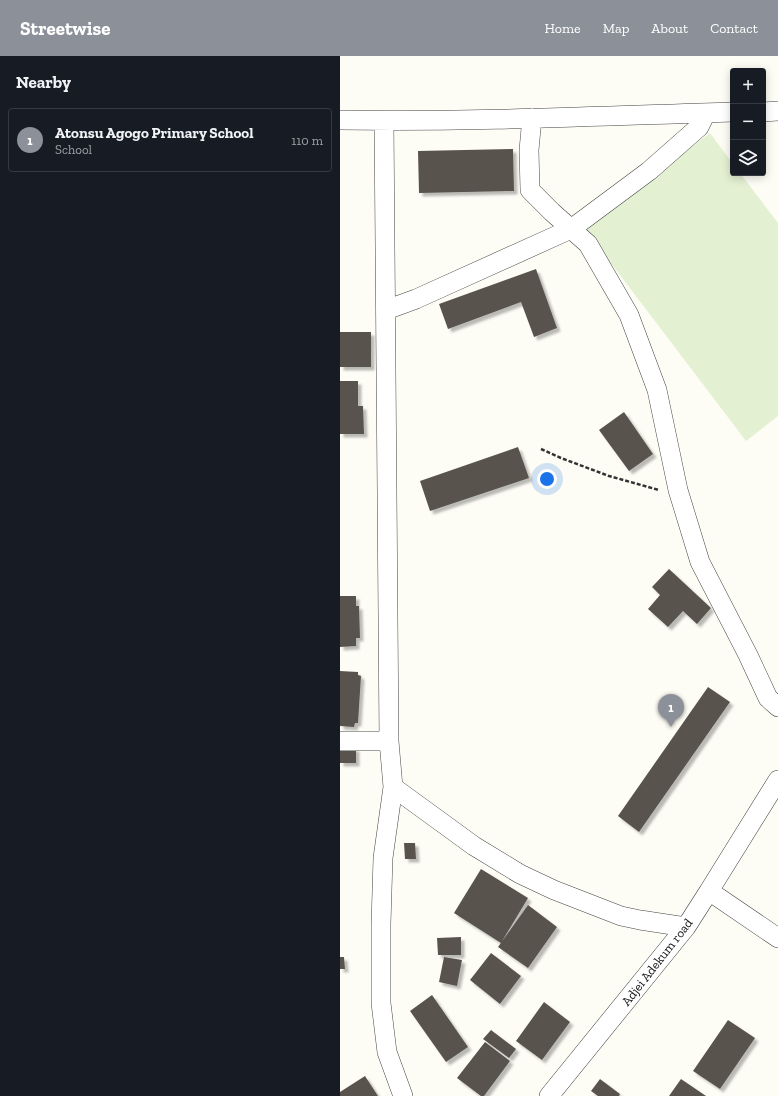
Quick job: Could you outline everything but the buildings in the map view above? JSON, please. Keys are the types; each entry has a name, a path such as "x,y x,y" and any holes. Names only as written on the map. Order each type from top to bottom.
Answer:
{"street":[{"path":"766,112 778,111"},
{"path":"340,120 384,121 730,112"},
{"path":"386,310 416,299 571,229 649,171 699,126 706,113"},
{"path":"532,118 529,150 530,190 588,244 629,315 657,390 680,498 700,562 748,655 768,698 778,707"},
{"path":"384,121 389,741 393,787 383,858 381,1003 388,1052 403,1096"},
{"path":"340,741 389,741"},
{"name":"Adjei Adekum road","path":"549,1096 686,927 710,891 778,780"},
{"path":"393,787 474,846 520,874 554,890 620,916 686,927"},
{"path":"710,891 778,938"}],"path":[{"path":"540,449 609,476 652,488 680,498"}],"green space":[{"path":"710,133 730,160 730,176 742,176 778,223 778,416 746,441 585,229"}],"place":[{"name":"Atonsu Agogo Primary School","path":"671,727"}]}
